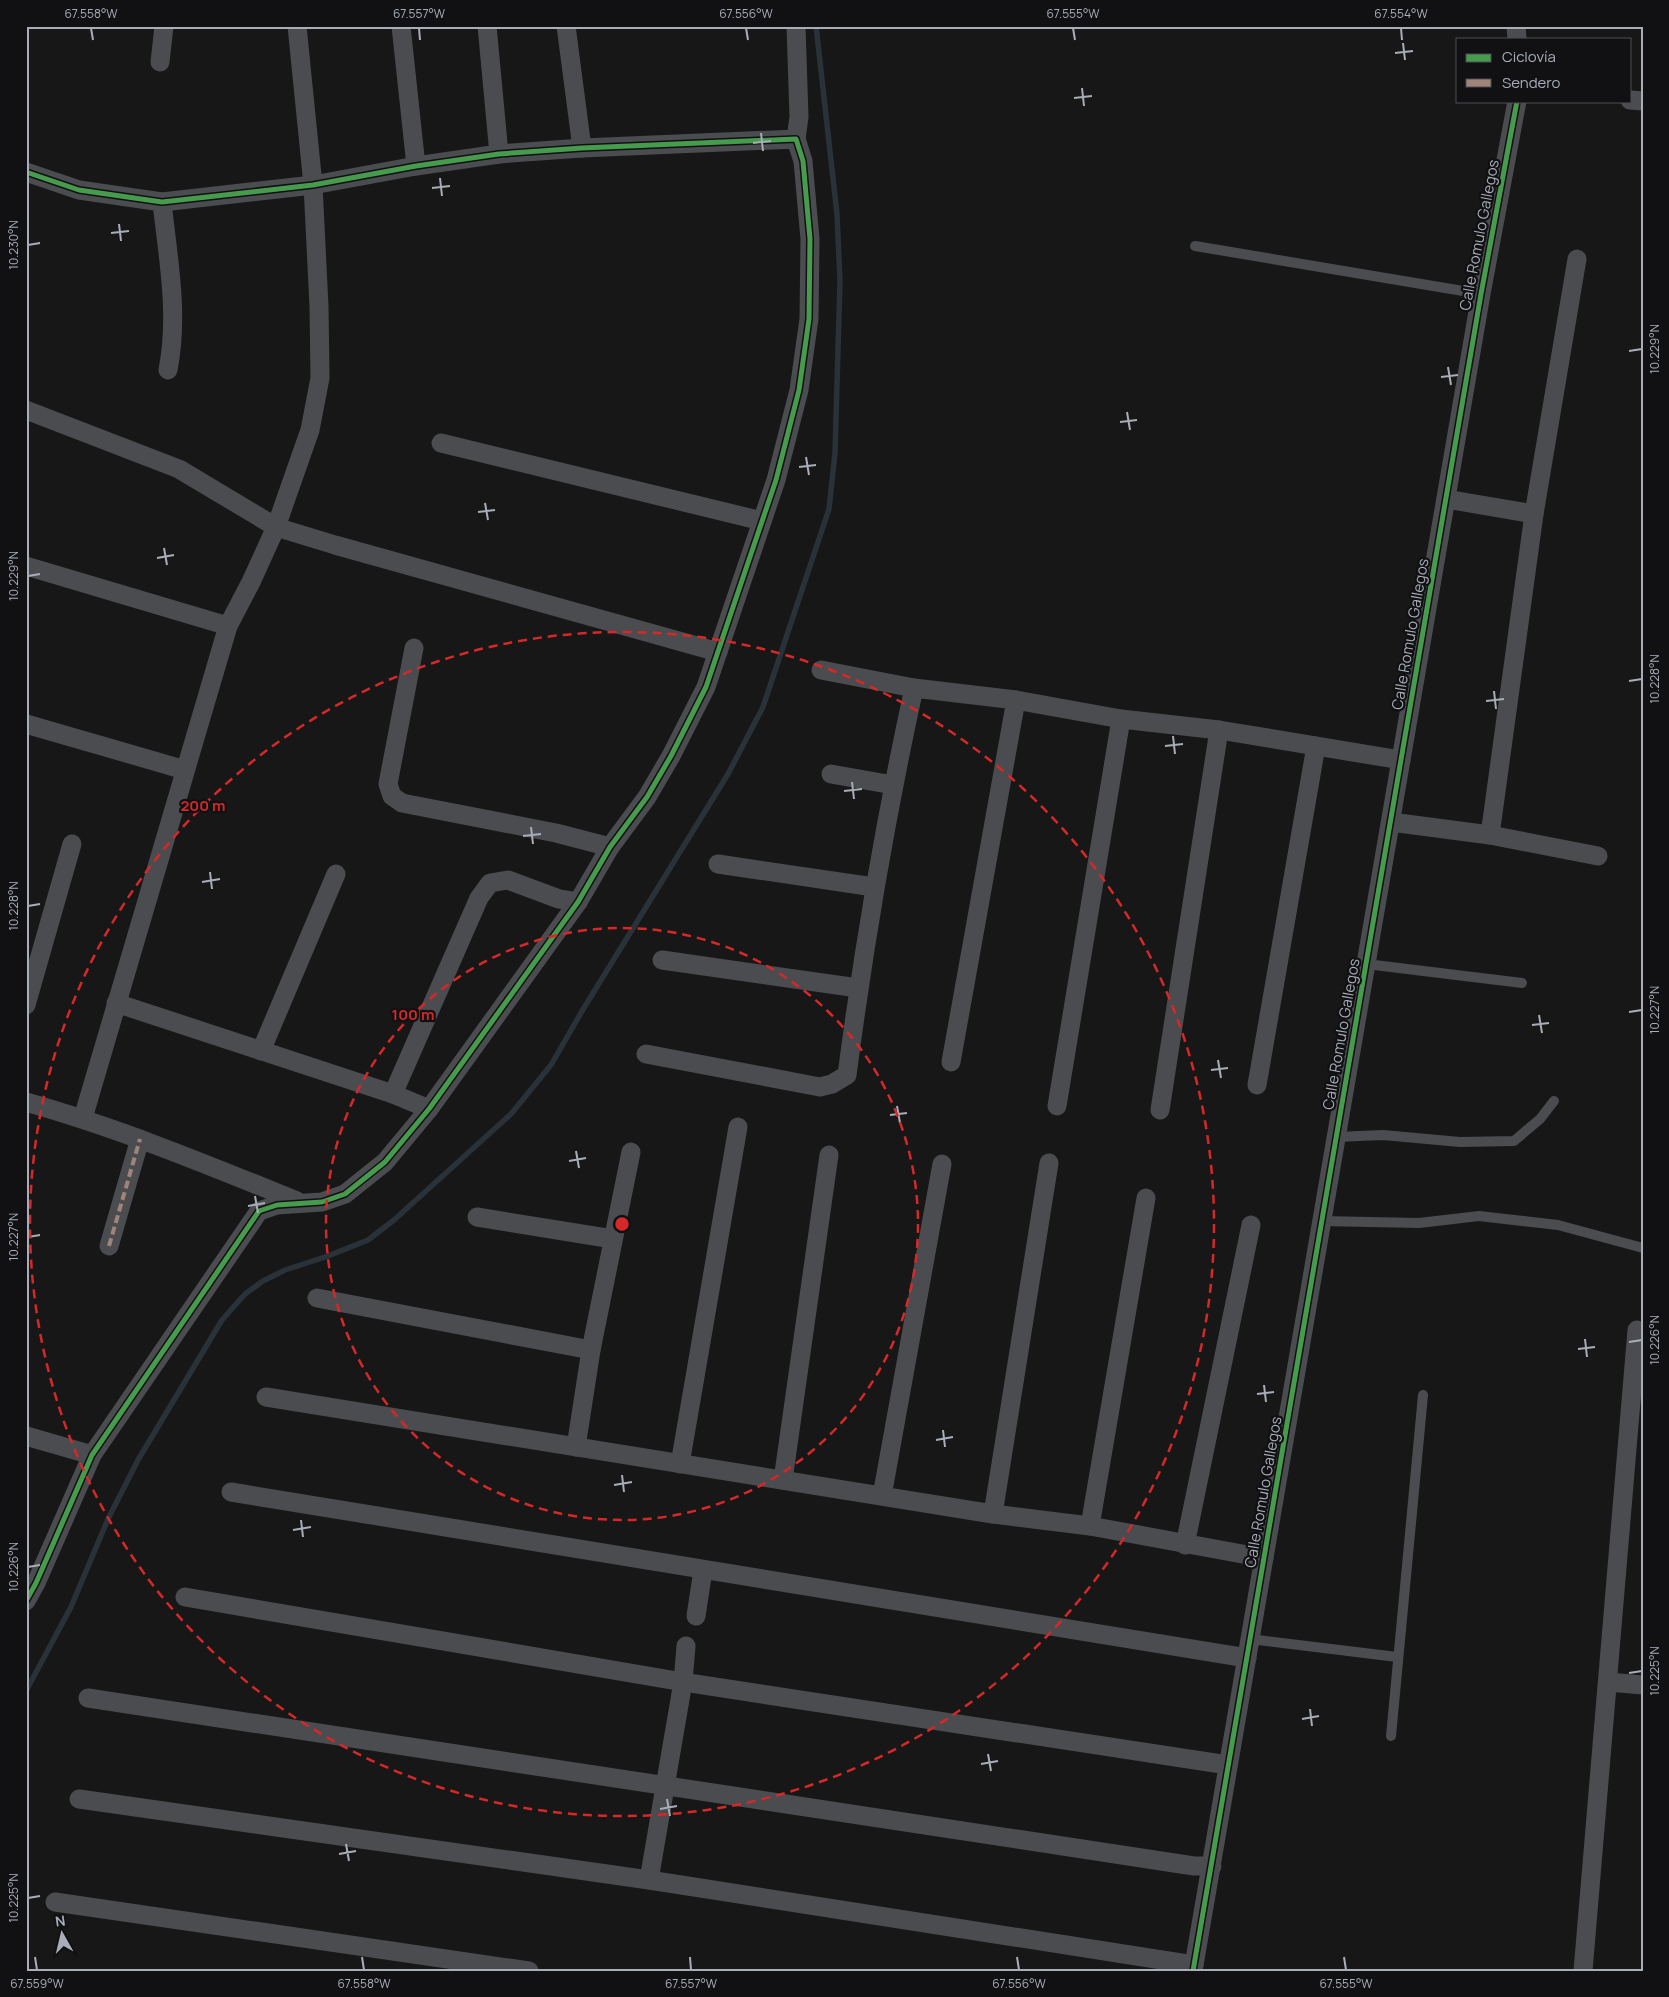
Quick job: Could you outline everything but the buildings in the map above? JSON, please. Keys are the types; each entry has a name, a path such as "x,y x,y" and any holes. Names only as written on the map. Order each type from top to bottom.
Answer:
{"street":[{"path":"160,62 164,26"},
{"path":"83,1118 228,626 276,527 310,430 320,378 320,306 313,185 297,26"},
{"path":"401,26 416,166"},
{"path":"487,26 498,154"},
{"path":"566,26 582,148"},
{"path":"26,1601 31,1581 92,1455 259,1211 277,1205 322,1202 345,1194 385,1162 429,1109 578,902 610,847 647,797 671,756 706,687 776,480 799,390 809,319 810,231 803,161 796,139 799,117 796,26"},
{"name":"Calle Romulo Gallegos","path":"1194,1968 1481,294 1517,102"},
{"path":"26,172 79,190 162,202 313,185 416,166 498,154 582,148 796,139"},
{"path":"162,202 174,309 173,342 168,370"},
{"path":"1490,835 1534,514 1577,259"},
{"path":"26,410 179,469 276,527 344,548 718,652"},
{"path":"441,443 762,521"},
{"path":"1446,499 1534,514"},
{"path":"26,566 228,626"},
{"path":"414,648 388,784 392,796 402,803 556,833 610,847"},
{"path":"821,670 914,688 1016,700 1121,718 1219,730 1401,760"},
{"path":"646,1054 820,1087 832,1084 847,1075 874,887 914,688"},
{"path":"951,1062 1016,700"},
{"path":"1057,1106 1121,718"},
{"path":"26,724 185,770"},
{"path":"1160,1110 1219,730"},
{"path":"1256,1085 1316,746"},
{"path":"830,774 893,785"},
{"path":"1391,822 1490,835 1598,856"},
{"path":"26,1005 72,844"},
{"path":"718,864 874,887"},
{"path":"261,1050 336,874"},
{"path":"393,1094 479,898 490,883 508,880 559,899 578,902"},
{"path":"662,960 858,988"},
{"path":"116,1003 393,1094 429,1109"},
{"path":"26,1102 83,1118 304,1204"},
{"path":"680,1464 738,1127"},
{"path":"109,1246 140,1139"},
{"path":"576,1447 591,1350 631,1152"},
{"path":"784,1480 829,1155"},
{"path":"993,1514 1050,1163"},
{"path":"882,1496 942,1164"},
{"path":"1090,1526 1146,1198"},
{"path":"477,1218 613,1239"},
{"path":"1185,1545 1251,1225"},
{"path":"317,1298 591,1350"},
{"path":"1584,1971 1608,1682 1637,1395 1637,1330"},
{"path":"266,1397 993,1514 1090,1526 1185,1545 1264,1558"},
{"path":"26,1436 92,1455"},
{"path":"232,1492 1247,1658"},
{"path":"696,1616 704,1570"},
{"path":"185,1597 684,1682 1228,1765"},
{"path":"649,1880 684,1682 686,1646"},
{"path":"1608,1682 1643,1686"},
{"path":"88,1698 666,1784 1194,1866 1212,1866"},
{"path":"79,1799 649,1880 1194,1968"},
{"path":"55,1902 528,1971"}],"lane":[{"path":"1195,246 1481,294"},
{"path":"1366,964 1522,983"},
{"path":"1336,1137 1383,1135 1460,1142 1514,1141 1540,1119 1554,1102"},
{"path":"1321,1221 1419,1223 1479,1216 1558,1225 1643,1248"},
{"path":"1391,1736 1397,1656 1424,1395"},
{"path":"1250,1639 1397,1656"}],"waterway":[{"path":"26,1691 71,1607 108,1519 138,1460 222,1320 245,1294 263,1281 285,1270 368,1240 394,1220 511,1114 551,1065 582,1011 728,774 763,707 829,509 835,453 840,281 837,214 816,26"}],"marked path":[{"path":"109,1246 140,1139"}],"cycle path":[{"path":"1193,1971 1481,294 1517,102"},
{"path":"26,172 79,190 162,202 313,185 416,166 499,154 582,148 796,139 803,161 810,239 809,319 799,390 776,480 706,687 671,756 647,797 610,847 578,902 429,1109 385,1162 345,1194 322,1202 277,1205 259,1211 92,1455 36,1583 26,1601"}]}
